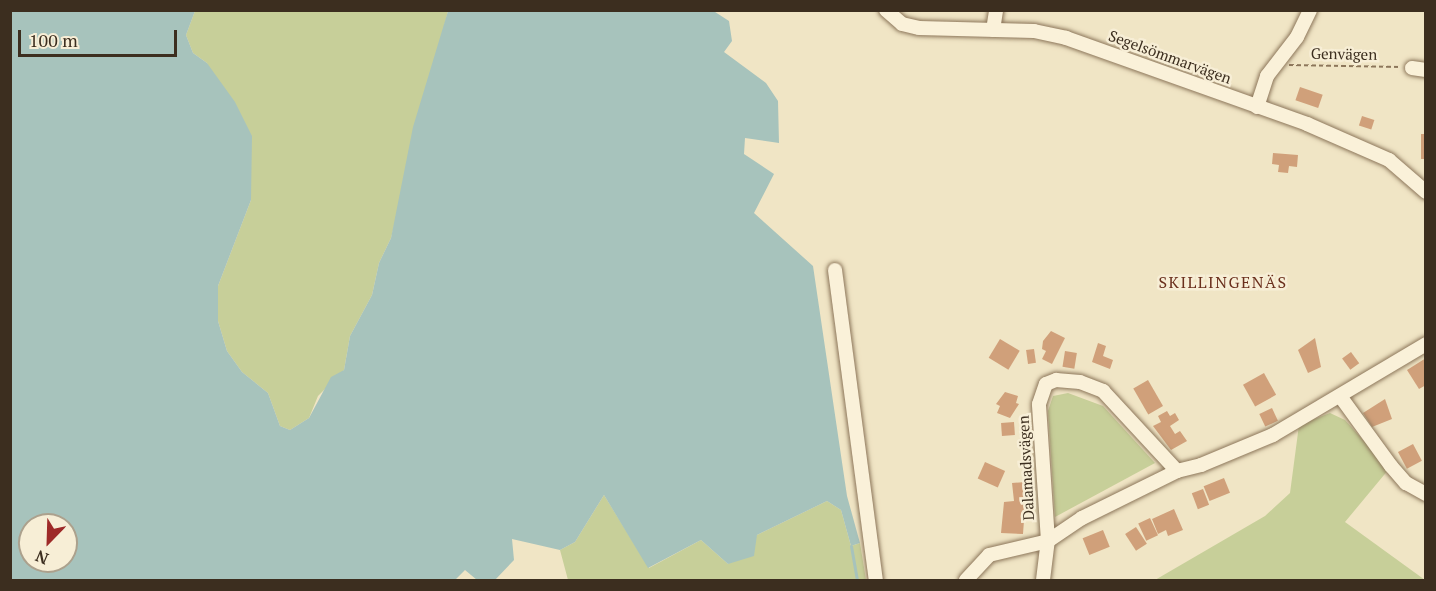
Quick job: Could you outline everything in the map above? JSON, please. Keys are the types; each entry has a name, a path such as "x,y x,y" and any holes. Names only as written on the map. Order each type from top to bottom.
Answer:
{"street":[{"name":"Segelsömmarvägen","path":"886,10 902,24 919,28 1034,31 1066,38 1307,124 1389,160 1425,192"},
{"path":"993,30 996,10"},
{"path":"1257,107 1275,66 1297,37 1310,10"},
{"path":"835,270 876,580"},
{"path":"966,580 989,555 1048,541 1082,518 1177,471 1201,465 1273,435 1425,344"},
{"name":"Dalamadsvägen","path":"1043,580 1048,541 1039,404 1046,384 1056,380 1080,382 1103,391 1177,471"},
{"path":"1340,396 1391,466 1406,483 1425,494"}],"path":[{"name":"Genvägen","path":"1275,66 1323,63 1419,69"}],"green space":[{"path":"195,11 448,11 391,238 379,263 372,295 350,336 344,370 318,396 309,418 290,430 280,426 268,393 242,372 227,351 218,321 218,286 251,200 207,63 193,53 186,35"},
{"path":"1068,393 1103,406 1155,463 1055,517 1048,411 1053,396"},
{"path":"1330,413 1345,420 1389,469 1345,522 1425,580 1155,580 1265,516 1290,493 1299,425"},
{"path":"604,495 649,568 701,540 728,564 757,535 827,501 841,510 851,546 860,543 866,580 568,580 560,550 575,542"}],"water":[{"path":"712,10 729,21 732,41 724,52 766,83 778,101 779,143 745,138 744,154 774,174 754,213 813,266 847,496 860,543 851,546 841,510 827,501 757,535 754,556 728,564 701,540 648,568 604,495 575,542 560,550 512,539 514,560 495,580 477,580 465,570 455,580 11,580 11,11 195,11 186,35 193,53 207,63 235,102 252,136 251,200 218,286 218,321 227,351 242,372 268,393 280,426 290,430 309,418 331,377 344,370 350,336 372,295 379,263 391,238 413,127 448,11"}],"building":[{"path":"1300,87 1323,95 1318,108 1295,100"},
{"path":"1362,116 1374,120 1371,130 1359,126"},
{"path":"1421,134 1426,134 1426,159 1421,159"},
{"path":"1273,153 1298,155 1297,167 1289,166 1288,173 1278,172 1279,165 1272,164"},
{"path":"1051,331 1065,338 1052,364 1042,359 1046,351 1042,349 1043,341"},
{"path":"1315,338 1321,367 1308,373 1298,350"},
{"path":"1000,339 1020,351 1008,370 989,358"},
{"path":"1098,343 1106,346 1103,356 1113,360 1110,369 1092,362"},
{"path":"1034,349 1036,363 1028,364 1026,350"},
{"path":"1065,351 1077,353 1074,369 1062,367"},
{"path":"1351,352 1359,363 1350,370 1342,358"},
{"path":"1426,358 1426,385 1419,389 1407,370"},
{"path":"1264,373 1276,395 1255,407 1243,385"},
{"path":"1148,380 1163,406 1148,414 1133,389"},
{"path":"1005,392 1018,396 1016,403 1019,404 1010,418 997,413 1000,406 996,404"},
{"path":"1385,399 1392,419 1372,427 1363,413"},
{"path":"1272,408 1278,421 1265,427 1259,414"},
{"path":"1167,411 1170,416 1175,413 1179,420 1170,426 1175,434 1180,431 1187,441 1171,450 1153,426 1161,422 1158,416"},
{"path":"1014,422 1015,435 1002,436 1001,423"},
{"path":"1413,444 1422,461 1407,469 1398,452"},
{"path":"985,462 1005,471 998,487 978,478"},
{"path":"1224,478 1230,493 1210,501 1204,486"},
{"path":"1026,482 1028,507 1025,507 1023,534 1001,533 1004,502 1014,501 1012,483"},
{"path":"1203,489 1209,505 1198,509 1192,493"},
{"path":"1174,509 1183,530 1168,536 1166,530 1158,534 1152,519"},
{"path":"1150,518 1158,535 1146,541 1138,523"},
{"path":"1136,527 1147,544 1136,551 1125,534"},
{"path":"1103,530 1110,547 1089,555 1083,538"}],"waterway":[{"path":"851,546 857,580"}],"district":[{"name":"SKILLINGENÄS","path":"1223,282"}]}
